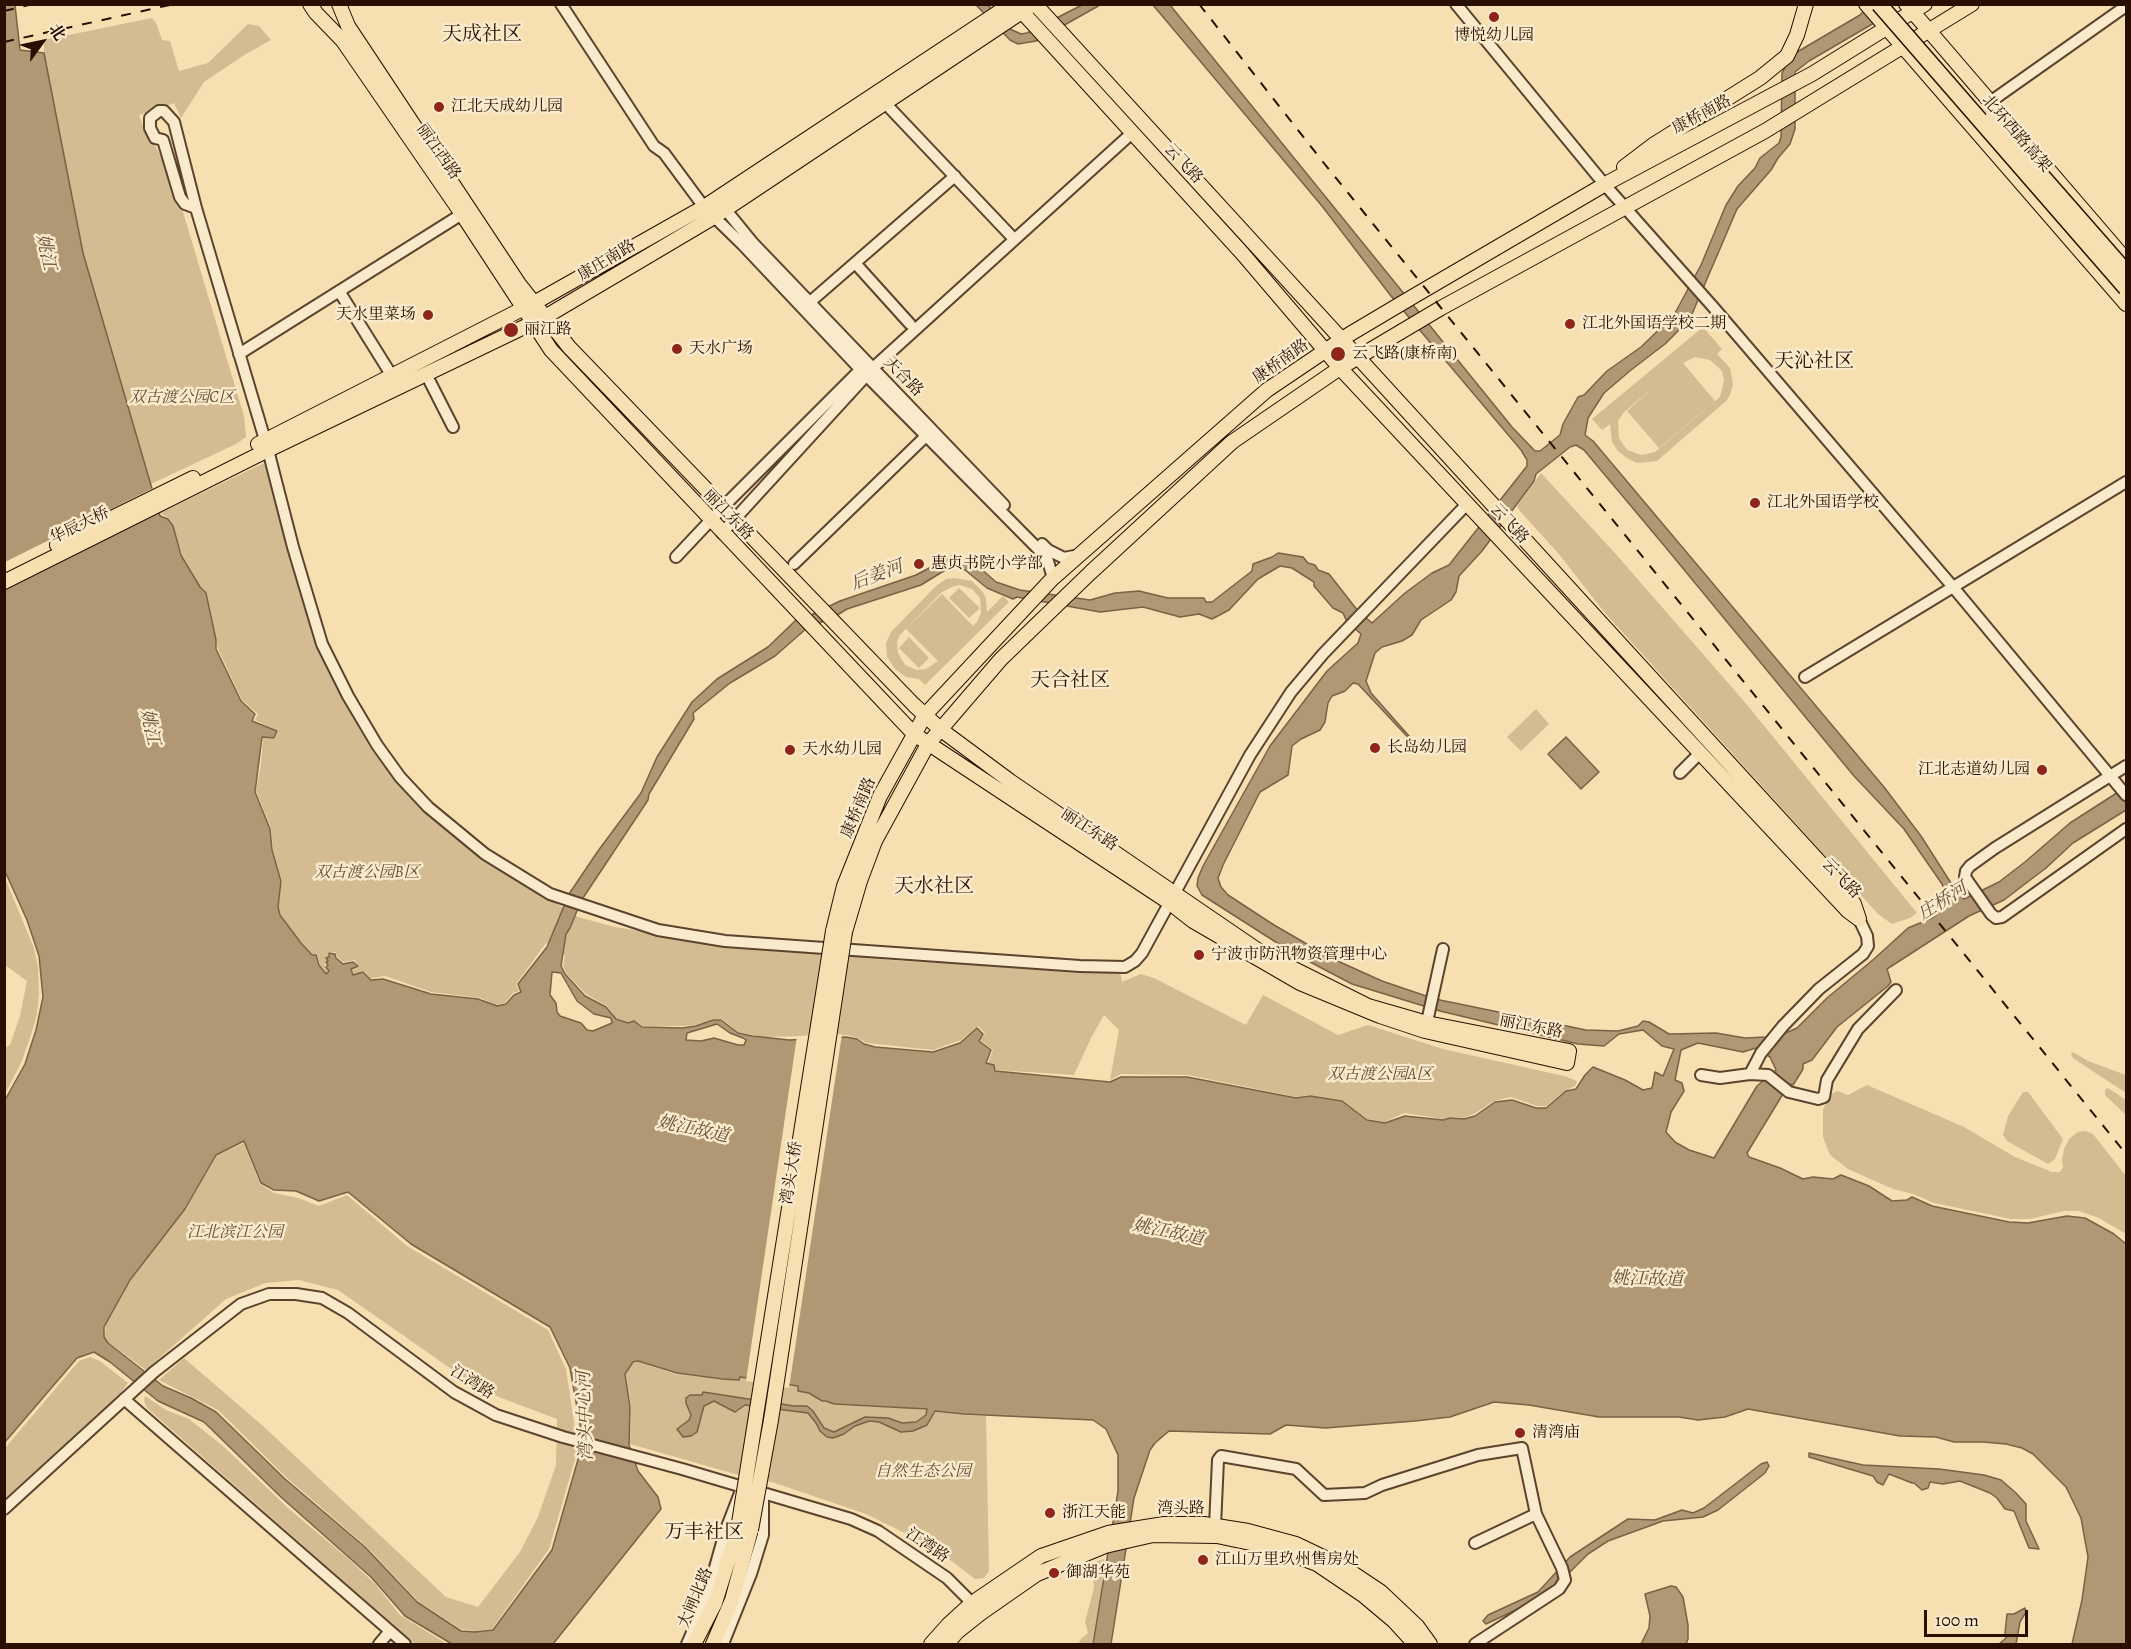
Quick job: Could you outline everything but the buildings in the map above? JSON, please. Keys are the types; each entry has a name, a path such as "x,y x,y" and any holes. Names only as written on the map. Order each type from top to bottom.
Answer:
{"highway":[{"name":"北环西路高架","path":"1879,4 2127,288"},
{"name":"北环西路高架","path":"1891,4 2127,272"}],"main road":[{"name":"丽江西路","path":"310,4 343,41 462,214 540,320"},
{"name":"丽江西路","path":"339,4 355,36 519,284 529,306"},
{"path":"1607,184 1624,166 1653,145 1760,78 1787,56 1797,35 1806,4"},
{"path":"1866,4 2127,304"},
{"name":"康桥南路","path":"839,931 844,886 879,796 925,715 1053,578 1267,390 1342,339 1414,296 1607,184 1812,74 1909,8 1925,4"},
{"path":"1626,207 1810,105 1972,4"},
{"name":"康庄南路","path":"267,445 540,320 885,103 997,22 1023,6"},
{"name":"云飞路","path":"1023,6 1057,28 1342,339 1846,891 1859,919"},
{"name":"云飞路","path":"1023,6 1043,35 1242,253 1340,368 1848,911 1859,919"},
{"path":"1909,8 2127,260"},
{"path":"715,208 997,22"},
{"name":"康桥南路","path":"839,931 875,841 928,744 1000,659 1080,582 1233,442 1340,368 1429,315 1626,207"},
{"name":"康庄南路","path":"169,496 392,376 715,208"},
{"name":"丽江东路","path":"540,320 569,346 940,729 1173,899"},
{"name":"丽江东路","path":"540,320 551,350 914,734 1262,953 1368,1006 1426,1026 1567,1063 1569,1051 1426,1026"},
{"name":"华辰大桥","path":"4,572 169,496"},
{"name":"华辰大桥","path":"4,582 169,496"},
{"name":"湾头大桥","path":"745,1530 756,1416 839,931"},
{"name":"湾头大桥","path":"745,1530 771,1420 839,931"},
{"name":"湾头路","path":"931,1644 948,1625 1037,1574 1112,1538 1141,1533 1164,1524 1215,1526 1248,1531 1296,1544 1342,1566 1381,1592 1417,1626 1430,1644"},
{"name":"大闸北路","path":"694,1644 715,1603 745,1530"},
{"name":"大闸北路","path":"713,1644 732,1600 745,1530"},
{"name":"湾头路","path":"1141,1533 1217,1536 1274,1548 1317,1564 1363,1595 1394,1621 1415,1644"},
{"name":"湾头路","path":"947,1644 976,1608"}],"street":[{"path":"561,4 654,146 664,153 715,208"},
{"path":"1456,4 1626,207 1953,587 2127,795"},
{"path":"1990,102 2127,6"},
{"path":"885,103 1014,239"},
{"path":"196,208 185,204 180,197 163,140 155,138 150,128 150,118 159,111 164,111 174,122 196,208 267,445 293,547 322,644 348,696 377,745 400,777 428,807 485,854 555,896 658,930 725,940 1080,966 1125,967 1142,953 1250,755 1291,692 1338,638 1470,507"},
{"path":"722,532 866,369 1132,133"},
{"path":"810,302 955,176"},
{"name":"天合路","path":"715,208 752,242 810,302 926,436 1047,558 1053,578"},
{"name":"天合路","path":"715,208 743,245 1048,550 1064,558 1079,555"},
{"path":"239,354 462,214"},
{"path":"676,557 724,506 910,324 999,252"},
{"path":"855,263 910,324"},
{"path":"339,291 392,376"},
{"path":"426,374 453,427"},
{"path":"794,564 926,436"},
{"path":"1805,677 2127,482"},
{"path":"1680,773 1700,753"},
{"path":"2127,766 2113,778 1970,866 1965,877 1996,918 2127,829"},
{"path":"1750,1074 1761,1053 1782,1027 1819,989 1863,954 1868,946 1867,936 1859,919"},
{"path":"1426,1026 1443,949"},
{"path":"1114,956 1117,967"},
{"path":"1701,1075 1720,1078 1750,1074 1768,1075 1789,1092 1818,1099 1824,1097 1827,1080 1858,1029 1896,990"},
{"name":"江湾路","path":"4,1509 154,1372 241,1304 269,1294 305,1295 322,1298 348,1313 436,1379 476,1405 506,1419 851,1519 878,1532 939,1571 961,1590 976,1608"},
{"path":"124,1399 405,1644"},
{"path":"1215,1526 1218,1460 1221,1456 1296,1469 1324,1495 1365,1493 1382,1485 1478,1455 1522,1448 1536,1514 1562,1568 1564,1580 1559,1588 1475,1644"},
{"path":"687,1644 705,1603 725,1532 740,1493 763,1498 763,1536 751,1574 723,1644"},
{"path":"1475,1543 1536,1514"},
{"path":"379,1644 390,1631"}],"green space":[{"name":"双古渡公园C区","path":"152,18 162,40 170,41 179,71 208,63 248,24 259,26 271,40 204,82 181,118 174,103 139,115 144,128 164,161 183,212 244,416 246,437 236,444 151,484 83,253 44,53 44,40"},
{"path":"1703,327 1722,349 1717,354 1730,368 1733,384 1730,395 1657,461 1637,463 1627,458 1612,442 1610,424 1602,430 1592,419","holes":["1695,357 1710,360 1722,371 1724,381 1720,397 1655,452 1641,455 1627,450 1619,438 1618,421 1624,412 1655,386 1627,411 1659,448 1715,401 1683,363"]},
{"name":"双古渡公园B区","path":"264,463 316,643 341,696 369,746 401,788 468,848 578,917 615,927 727,945 901,961 1115,971 1121,975 1122,982 1141,974 1154,978 1246,1025 1263,995 1338,1035 1368,1025 1443,1049 1564,1076 1577,1081 1575,1086 1566,1090 1546,1106 1537,1106 1511,1097 1494,1101 1463,1118 1443,1119 1404,1113 1385,1122 1367,1119 1342,1100 1308,1095 1296,1097 1188,1075 1121,1074 1110,1080 1119,1030 1104,1015 1074,1075 996,1070 994,1064 988,1063 993,1050 980,1040 985,1033 978,1026 961,1040 933,1050 866,1043 847,1035 764,1037 738,1032 722,1019 713,1019 696,1025 643,1026 636,1022 616,1018 607,1006 586,994 566,973 563,966 565,955 546,943 516,984 519,991 513,993 505,1003 495,1005 481,998 431,992 385,976 371,978 364,971 354,974 352,969 359,966 354,960 344,962 335,952 328,952 325,966 328,971 326,973 317,955 312,954 301,942 278,908 282,880 273,850 271,828 256,791 263,738 275,739 278,731 255,720 258,714 242,700 218,649 207,593 200,586 182,554 169,518 160,513"},
{"path":"1541,473 1614,552 1743,700 1917,913 1892,924 1878,914 1605,613 1558,553 1517,506"},
{"path":"946,579 972,581 983,592 987,612 1003,596 1009,602 925,685 919,679 906,677 895,669 887,657 886,643 891,632 936,586","holes":["959,585 972,589 980,598 981,613 973,626 942,594 906,629 938,661 926,669 917,670 905,665 898,653 897,641 900,635 942,592"]},
{"path":"959,588 980,608 969,618 949,598"},
{"path":"909,637 929,658 919,668 899,648"},
{"path":"1536,709 1549,724 1521,751 1507,737"},
{"path":"5,878 34,948 38,967 39,994 32,1032 22,1061 5,1094 5,1048 10,1045 20,1016 27,981 5,965"},
{"path":"2073,1052 2088,1061 2126,1075 2126,1093 2073,1058 2071,1054"},
{"path":"1867,1085 1964,1127 2015,1157 2052,1172 2060,1172 2063,1167 2064,1149 2069,1139 2078,1132 2086,1131 2093,1134 2126,1176 2126,1234 2099,1218 2079,1211 2064,1211 2030,1219 2011,1219 1934,1203 1893,1189 1848,1169 1830,1155 1823,1137 1823,1109 1832,1094 1837,1091 1848,1095"},
{"path":"2108,1088 2126,1100 2126,1115 2105,1095 2105,1090"},
{"path":"2023,1092 2028,1092 2063,1139 2055,1159 2048,1164 2007,1141 2003,1135 2008,1116"},
{"name":"江北滨江公园","path":"244,1143 260,1184 274,1193 298,1198 319,1206 347,1195 407,1246 548,1330 566,1369 578,1449 549,1549 492,1629 476,1631 461,1629 418,1601 366,1546 287,1478 218,1410 159,1380 184,1358 263,1426 446,1597 478,1607 520,1552 538,1517 556,1465 557,1419 483,1391 338,1290 299,1280 265,1283 226,1299 146,1370 108,1342 105,1337 106,1324 130,1281 186,1209 216,1156"},
{"path":"90,1357 100,1361 128,1383 119,1395 5,1503 5,1448 79,1361"},
{"name":"自然生态公园","path":"638,1362 676,1374 723,1380 739,1380 740,1378 797,1386 798,1391 809,1393 821,1402 826,1401 834,1405 908,1408 986,1416 989,1571 984,1578 975,1579 933,1547 866,1514 775,1483 630,1444 631,1407 626,1374 630,1364"},
{"path":"145,1396 166,1410 189,1419 223,1446 289,1509 351,1561 375,1584 400,1615 447,1644 415,1644 147,1408 144,1401"},
{"path":"1104,1559 1092,1644 1078,1644 1088,1633 1085,1622 1094,1588 1093,1565"}],"water":[{"path":"5,5 15,5 20,50 44,53 83,253 160,516 168,519 173,526 181,555 206,593 216,649 241,701 255,714 252,721 277,731 274,738 262,737 255,792 270,829 272,850 281,881 278,907 280,915 301,943 312,955 316,955 319,965 326,974 329,971 326,967 328,961 326,958 329,957 329,953 335,954 343,964 353,962 358,966 351,969 353,975 363,972 371,980 383,979 431,994 478,999 497,1006 506,1004 514,995 521,992 518,984 547,947 569,894 641,793 657,757 692,702 717,679 768,647 796,620 801,620 840,601 916,575 952,556 972,561 996,582 1020,590 1090,600 1115,593 1139,591 1168,598 1204,598 1206,602 1212,602 1252,571 1253,564 1278,553 1303,557 1308,563 1315,565 1318,570 1329,574 1358,611 1372,623 1405,593 1432,573 1449,565 1527,466 1527,460 1521,450 1391,296 1322,206 1153,5 1170,5 1512,427 1535,451 1540,451 1560,435 1563,424 1578,397 1584,395 1607,371 1641,347 1674,315 1701,265 1726,205 1738,186 1755,168 1760,158 1779,143 1782,73 1792,55 1860,15 1869,5 1874,23 1809,61 1795,72 1795,129 1790,144 1737,209 1692,314 1665,344 1604,393 1588,418 1585,435 1593,441 1884,787 1921,836 1958,894 1964,899 1999,882 2070,823 2126,787 2126,810 2073,843 2046,868 2004,900 1969,916 1887,969 1891,982 1888,986 1837,1027 1812,1060 1803,1064 1800,1074 1793,1085 1789,1084 1747,1153 1749,1157 1803,1179 1813,1177 1833,1179 1841,1175 1869,1186 1892,1201 1907,1200 1912,1197 1932,1206 2009,1222 2028,1223 2067,1216 2085,1218 2114,1234 2126,1244 2126,1644 2072,1644 2082,1600 2088,1557 2081,1518 2066,1487 2033,1454 2022,1448 2006,1444 1954,1442 1936,1437 1900,1436 1748,1409 1725,1417 1698,1420 1679,1417 1599,1417 1529,1405 1494,1402 1450,1417 1325,1428 1286,1425 1270,1434 1169,1431 1150,1450 1134,1498 1111,1644 1093,1644 1118,1491 1118,1455 1106,1429 1093,1420 935,1411 927,1425 913,1431 901,1432 879,1422 869,1421 833,1438 827,1437 820,1431 808,1413 745,1405 735,1412 714,1401 704,1406 697,1432 683,1437 677,1429 689,1420 691,1415 686,1398 690,1395 702,1395 703,1392 807,1406 824,1428 834,1432 865,1417 888,1418 902,1423 916,1422 926,1415 927,1409 834,1404 822,1401 809,1393 798,1391 798,1386 740,1377 739,1380 722,1379 677,1373 638,1361 633,1362 625,1374 630,1407 629,1445 638,1471 658,1497 661,1509 553,1644 452,1644 405,1616 371,1577 282,1498 204,1422 158,1401 94,1352 77,1358 5,1442 5,1100 25,1064 36,1030 43,997 39,956 27,920 4,869","holes":["1576,445 1584,450 1854,776 1904,829 1942,884 1949,901 1945,908 1932,918 1908,928 1827,998 1797,1028 1788,1032 1766,1037 1745,1038 1716,1033 1669,1034 1643,1021 1638,1026 1618,1031 1586,1030 1435,999 1382,981 1331,958 1274,925 1228,895 1221,887 1218,878 1223,865 1260,792 1288,775 1292,746 1320,730 1325,722 1328,703 1332,696 1345,691 1353,683 1358,684 1417,747 1419,743 1409,736 1371,693 1366,681 1375,653 1382,647 1402,641 1412,635 1421,620 1451,600 1456,592 1459,576 1482,551 1534,481 1536,474 1570,447","1280,566 1292,568 1314,582 1314,586 1333,608 1343,613 1347,622 1361,634 1358,643 1327,671 1270,746 1203,866 1197,886 1202,895 1293,953 1352,984 1440,1011 1578,1044 1604,1046 1619,1034 1643,1030 1662,1046 1674,1049 1663,1076 1655,1072 1652,1088 1643,1090 1593,1067 1576,1089 1566,1091 1546,1108 1536,1108 1512,1100 1495,1102 1475,1116 1464,1119 1443,1120 1405,1116 1385,1123 1367,1120 1342,1101 1310,1096 1296,1098 1187,1077 1121,1077 1110,1082 995,1071 994,1065 986,1063 991,1050 979,1041 983,1034 977,1028 960,1043 933,1052 875,1047 846,1037 789,1040 752,1036 738,1033 721,1020 682,1028 642,1027 634,1021 628,1023 616,1019 606,1007 585,996 565,974 561,966 566,934 581,901 648,800 649,794 694,719 693,713 730,683 775,656 807,628 847,609 921,585 947,569 956,567 965,570 987,588 1013,599 1017,597 1100,612 1143,607 1180,617 1199,614 1212,619 1229,610 1258,579","552,972 561,973 577,1001 594,1014 611,1018 612,1023 593,1031 587,1030 581,1023 560,1016 556,1003 550,995","717,1024 746,1040 744,1045 714,1038 701,1041 686,1040 687,1033","1698,1043 1743,1052 1756,1048 1770,1057 1776,1070 1757,1086 1714,1158 1689,1150 1675,1142 1666,1132 1671,1112 1684,1091 1682,1083 1675,1080 1681,1050","244,1141 261,1183 274,1190 296,1191 319,1201 348,1192 411,1244 550,1327 570,1368 583,1442 552,1550 493,1630 461,1631 417,1602 365,1547 285,1479 216,1412 163,1386 108,1343 104,1337 104,1327 130,1280 185,1209 216,1155"]},
{"path":"976,5 988,5 1010,29 1021,34 1082,5 1100,5 1036,41 1018,44 1010,40"},
{"path":"1566,737 1599,772 1581,789 1548,754"},
{"path":"1809,1453 1863,1465 1939,1469 1984,1475 2001,1480 2026,1504 2026,1521 2039,1549 2029,1548 2014,1511 2005,1509 1990,1493 1960,1481 1943,1484 1930,1482 1928,1488 1922,1490 1914,1483 1889,1474 1883,1485 1873,1476 1809,1457"},
{"path":"1767,1462 1769,1466 1765,1473 1718,1510 1703,1517 1663,1521 1608,1541 1588,1554 1551,1591 1537,1600 1486,1624 1483,1621 1488,1615 1538,1592 1570,1557 1628,1519 1655,1520 1682,1510 1693,1513 1704,1508 1761,1464"},
{"path":"1671,1586 1676,1587 1683,1597 1688,1625 1686,1644 1641,1644 1649,1628 1650,1616 1645,1594"},
{"path":"2025,1608 2026,1612 2020,1622 2016,1644 1999,1644 2006,1638 2007,1614 2014,1614"}],"pier":[{"path":"155,487 161,509 5,588 5,562"},
{"path":"842,1034 789,1388 746,1381 797,1036"}],"railway":[{"path":"4,11 33,4"},
{"path":"4,42 174,4"},
{"path":"1199,4 1323,162 2126,1154"}],"place":[{"name":"博悦幼儿园","path":"1494,17"},
{"name":"江北天成幼儿园","path":"439,107"},
{"name":"天水里菜场","path":"428,315"},
{"name":"江北外国语学校二期","path":"1570,324"},
{"name":"丽江路","path":"511,330"},
{"name":"天水广场","path":"677,349"},
{"name":"云飞路(康桥南)","path":"1338,354"},
{"name":"江北外国语学校","path":"1755,503"},
{"name":"惠贞书院小学部","path":"919,564"},
{"name":"长岛幼儿园","path":"1375,748"},
{"name":"天水幼儿园","path":"790,750"},
{"name":"江北志道幼儿园","path":"2042,770"},
{"name":"宁波市防汛物资管理中心","path":"1199,955"},
{"name":"清湾庙","path":"1520,1433"},
{"name":"浙江天能","path":"1050,1513"},
{"name":"江山万里玖州售房处","path":"1203,1560"},
{"name":"御湖华苑","path":"1054,1573"}],"district":[{"name":"天成社区","path":"482,35"},
{"name":"天沁社区","path":"1814,362"},
{"name":"天合社区","path":"1070,681"},
{"name":"天水社区","path":"934,887"},
{"name":"万丰社区","path":"704,1533"}],"water label":[{"name":"姚江","path":"45,252"},
{"name":"后姜河","path":"877,576"},
{"name":"姚江","path":"149,727"},
{"name":"庄桥河","path":"1943,902"},
{"name":"姚江故道","path":"693,1130"},
{"name":"姚江故道","path":"1168,1233"},
{"name":"姚江故道","path":"1647,1280"},
{"name":"湾头中心河","path":"586,1416"}],"park label":[{"name":"双古渡公园A区","path":"1380,1075"}]}
